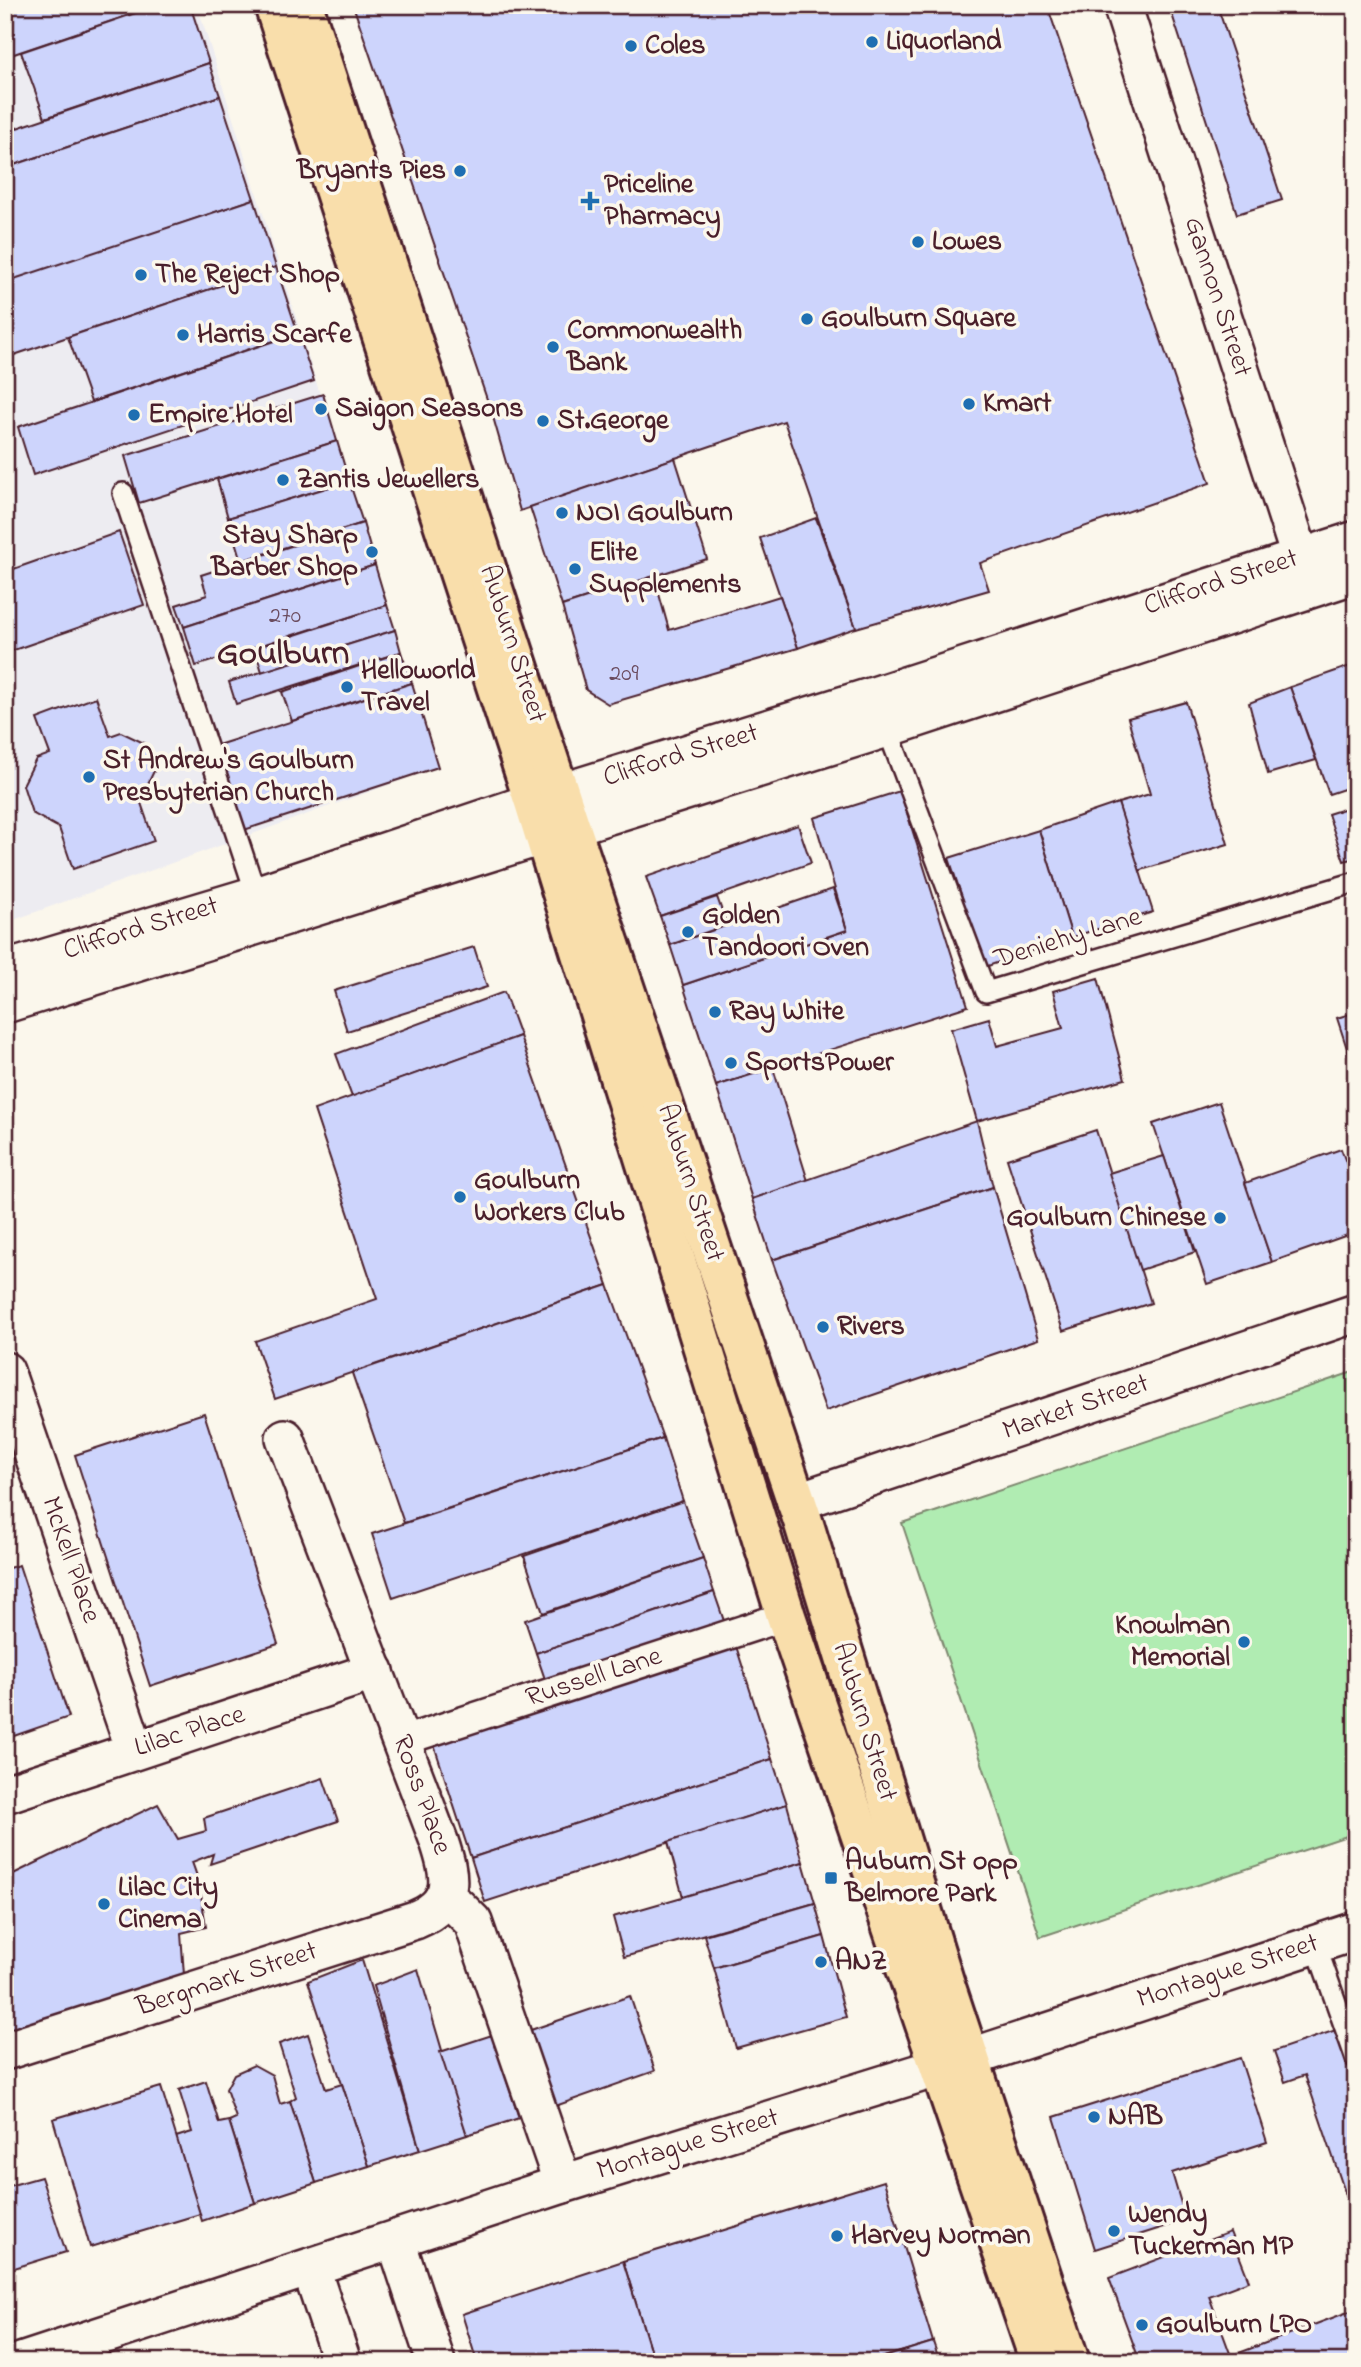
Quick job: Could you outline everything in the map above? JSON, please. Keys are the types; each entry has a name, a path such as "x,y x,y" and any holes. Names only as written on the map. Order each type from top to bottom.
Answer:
{"main road":[{"name":"Auburn Street","path":"274,5 552,813 796,1502 1040,2362"},
{"name":"Auburn Street","path":"303,5 552,813 786,1616 1070,2362"}],"street":[{"name":"Gannon Street","path":"1122,5 1306,573"},
{"name":"Clifford Street","path":"552,813 887,728 1306,573 1356,540"},
{"name":"Clifford Street","path":"5,1004 260,908 552,813 877,695 1306,573 1356,574"},
{"name":"Clifford Street","path":"5,970 260,908"},
{"name":"Market Street","path":"796,1502 1356,1313"},
{"name":"McKell Place","path":"5,1371 135,1750"},
{"name":"Ross Place","path":"285,1437 450,1874 443,1899"},
{"name":"Russell Lane","path":"402,1741 786,1616"},
{"name":"Lilac Place","path":"5,1794 375,1671"},
{"name":"Bergmark Street","path":"5,2051 415,1920 431,1914 443,1899"},
{"path":"443,1899 457,1906 473,1922 563,2184"},
{"name":"Montague Street","path":"21,2362 311,2269 563,2184 955,2062 1356,1930"},
{"path":"396,2241 436,2362"},
{"path":"311,2269 342,2362"}],"lane":[{"path":"123,493 260,908"},
{"name":"Deniehy Lane","path":"887,728 986,992 1356,882"},
{"path":"1315,1943 1356,2059"}],"shaded area":[{"path":"5,5 197,5 438,767 5,923"}],"green space":[{"path":"1356,1371 1356,1833 1040,1937 902,1523"}],"building":[{"path":"5,5 159,5 5,57"},
{"path":"159,5 190,5 209,63 45,118 21,52"},
{"name":"Goulburn Square","path":"353,5 1047,5 1210,483 980,563 989,590 856,628 784,421 520,511 493,417"},
{"path":"1169,5 1217,5 1282,200 1237,214"},
{"path":"209,63 220,96 5,168 5,132"},
{"path":"220,96 254,199 9,282 5,272 5,168"},
{"name":"The Reject Shop","path":"254,199 276,267 5,358 5,282"},
{"name":"Harris Scarfe","path":"276,267 298,333 91,402 68,337"},
{"name":"Empire Hotel","path":"298,333 314,381 33,475 18,427"},
{"path":"323,394 337,441 139,503 125,456"},
{"name":"Zantis Jewellers","path":"337,441 349,481 228,518 217,479"},
{"path":"675,458 707,559 562,606 530,507"},
{"path":"349,481 363,523 241,561 228,518"},
{"path":"816,518 856,628 798,648 760,538"},
{"path":"363,523 375,565 184,627 176,605 207,595 201,575"},
{"path":"119,532 144,605 5,653 5,572"},
{"path":"375,565 387,605 196,666 184,627"},
{"path":"654,576 669,630 780,596 798,648 608,704 586,690 562,606"},
{"path":"387,605 395,630 262,672 255,648"},
{"path":"395,630 401,652 236,704 229,682"},
{"name":"Helloworld Travel","path":"401,652 412,683 292,721 282,692"},
{"path":"1356,664 1356,785 1329,794 1290,687"},
{"path":"412,683 438,767 244,830 218,745"},
{"path":"1290,687 1316,760 1268,774 1249,703"},
{"name":"St Andrew's Goulburn Presbyterian Church","path":"96,697 110,736 121,732 146,744 155,769 140,800 154,841 73,869 59,828 32,813 23,785 36,759 50,754 37,719"},
{"path":"1186,702 1228,844 1138,871 1118,803 1150,794 1128,718"},
{"path":"900,791 968,1006 716,1086 683,985 847,930 814,818"},
{"path":"1118,803 1153,912 1072,937 1039,830"},
{"path":"1356,805 1356,858 1344,861 1328,814"},
{"path":"798,825 811,863 660,916 646,877"},
{"path":"1039,830 1072,937 985,967 949,858"},
{"path":"833,889 847,930 683,985 670,945"},
{"path":"717,897 727,925 670,945 660,916"},
{"path":"474,947 487,987 347,1031 334,991"},
{"path":"1098,978 1125,1079 977,1121 951,1029 989,1018 997,1046 1063,1028 1053,991"},
{"path":"504,992 520,1036 352,1097 336,1054"},
{"path":"1356,1012 1356,1076 1337,1018"},
{"name":"Goulburn Workers Club","path":"520,1036 608,1285 275,1399 255,1341 377,1299 314,1110"},
{"path":"773,1068 808,1181 752,1199 716,1086"},
{"name":"Goulburn Chinese","path":"1219,1102 1272,1262 1207,1284 1153,1124"},
{"path":"977,1121 993,1187 772,1260 752,1199"},
{"path":"1096,1130 1151,1303 1063,1331 1007,1159"},
{"path":"1341,1149 1356,1189 1356,1232 1272,1262 1245,1183"},
{"path":"1164,1156 1195,1252 1140,1270 1109,1173"},
{"path":"993,1187 1038,1339 826,1411 772,1260"},
{"path":"608,1285 663,1438 404,1523 352,1373"},
{"path":"204,1413 278,1644 150,1686 75,1455"},
{"path":"663,1438 683,1501 393,1598 372,1534"},
{"path":"683,1501 703,1558 543,1613 524,1556"},
{"path":"703,1558 714,1592 536,1653 525,1620"},
{"path":"19,1565 69,1717 5,1739 5,1569"},
{"path":"714,1592 724,1621 546,1682 536,1653"},
{"path":"736,1646 772,1759 471,1858 434,1745"},
{"path":"772,1759 787,1804 485,1902 471,1858"},
{"name":"Lilac City Cinema","path":"323,1778 338,1821 210,1864 213,1854 192,1862 199,1882 206,1927 181,1933 184,1975 5,2031 5,1878 158,1804 178,1839 206,1831 204,1818"},
{"path":"787,1804 803,1862 683,1897 668,1842"},
{"path":"803,1862 815,1903 624,1957 613,1917"},
{"path":"815,1903 824,1936 714,1968 704,1935"},
{"path":"824,1936 846,2017 736,2048 714,1968"},
{"path":"362,1960 420,2150 369,2166 308,1981"},
{"path":"418,1969 467,2135 420,2150 373,1986"},
{"path":"630,1996 655,2071 547,2109 522,2033"},
{"path":"1336,2030 1356,2087 1356,2201 1349,2204 1305,2075 1285,2082 1274,2051"},
{"path":"308,2034 326,2089 342,2084 369,2166 316,2183 290,2101 296,2097 279,2044"},
{"path":"492,2035 519,2118 467,2135 440,2052"},
{"path":"1240,2058 1267,2142 1172,2173 1186,2220 1095,2249 1054,2117"},
{"path":"254,2065 272,2075 280,2104 290,2101 316,2183 255,2203 229,2121 236,2118 226,2089 234,2074"},
{"path":"206,2081 219,2123 229,2121 255,2203 202,2221 176,2137 192,2132 179,2090"},
{"path":"161,2087 200,2214 90,2247 53,2119"},
{"path":"41,2177 66,2252 5,2271 5,2187"},
{"path":"884,2181 933,2342 868,2362 654,2362 623,2261"},
{"path":"1230,2232 1249,2281 1209,2296 1231,2356 1356,2309 1356,2362 1140,2362 1109,2278"},
{"path":"623,2261 654,2362 477,2362 462,2314"},
{"path":"933,2342 940,2362 868,2362"}],"place":[{"name":"Liquorland","path":"872,42"},
{"name":"Coles","path":"631,46"},
{"name":"Bryants Pies","path":"460,171"},
{"name":"Priceline Pharmacy","path":"590,201"},
{"name":"Lowes","path":"918,242"},
{"name":"The Reject Shop","path":"141,275"},
{"name":"Goulburn Square","path":"807,319"},
{"name":"Harris Scarfe","path":"183,335"},
{"name":"Commonwealth Bank","path":"553,347"},
{"name":"Kmart","path":"969,404"},
{"name":"Saigon Seasons","path":"321,409"},
{"name":"Empire Hotel","path":"134,415"},
{"name":"St.George","path":"543,421"},
{"name":"Zantis Jewellers","path":"283,480"},
{"name":"NOI Goulburn","path":"562,513"},
{"name":"Stay Sharp Barber Shop","path":"372,552"},
{"name":"Elite Supplements","path":"575,569"},
{"name":"Helloworld Travel","path":"347,687"},
{"name":"St Andrew's Goulburn Presbyterian Church","path":"89,777"},
{"name":"Golden Tandoori Oven","path":"688,932"},
{"name":"Ray White","path":"715,1012"},
{"name":"SportsPower","path":"731,1063"},
{"name":"Goulburn Workers Club","path":"460,1197"},
{"name":"Goulburn Chinese","path":"1220,1218"},
{"name":"Rivers","path":"823,1327"},
{"name":"Knowlman Memorial","path":"1244,1642"},
{"name":"Auburn St opp Belmore Park","path":"831,1878"},
{"name":"Lilac City Cinema","path":"104,1904"},
{"name":"ANZ","path":"821,1962"},
{"name":"NAB","path":"1094,2117"},
{"name":"Wendy Tuckerman MP","path":"1114,2231"},
{"name":"Harvey Norman","path":"837,2236"},
{"name":"Goulburn LPO","path":"1142,2325"}],"district":[{"name":"Goulburn","path":"283,654"}]}
